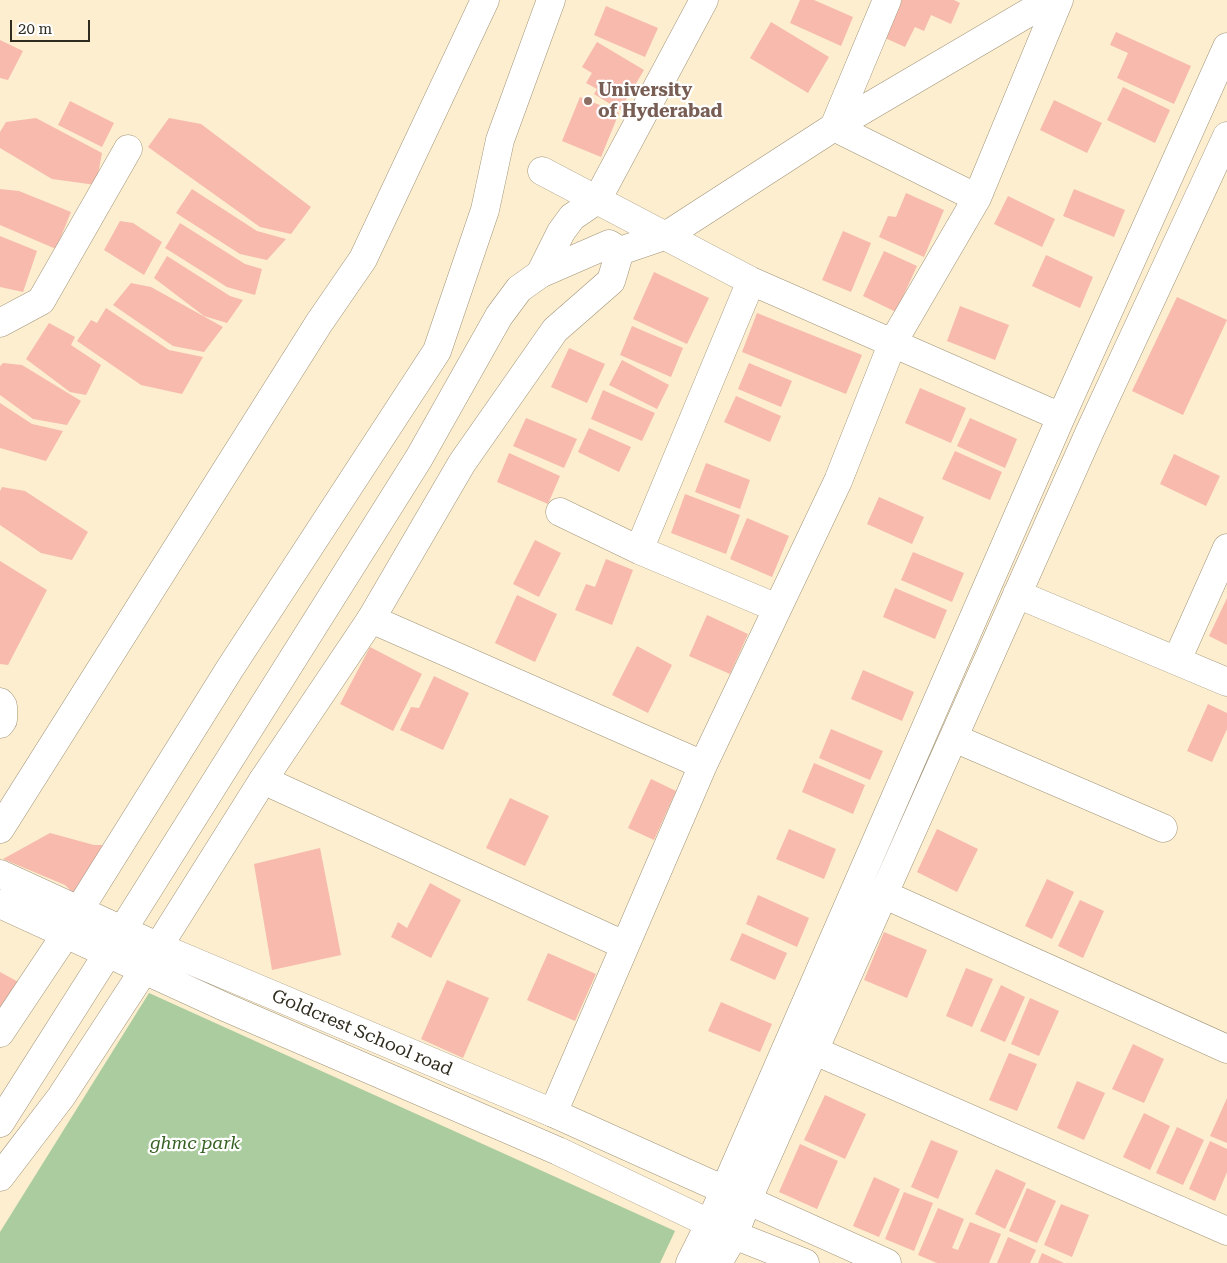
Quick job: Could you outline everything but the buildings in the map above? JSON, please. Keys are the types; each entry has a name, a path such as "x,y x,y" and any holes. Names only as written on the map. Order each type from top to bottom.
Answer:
{"street":[{"path":"0,829 362,258 485,0"},
{"path":"79,910 234,662 437,351 485,210 500,140 551,0"},
{"path":"540,274 561,232 572,217 597,200 704,0"},
{"path":"834,127 887,0"},
{"path":"620,251 666,235 834,127 1050,0"},
{"path":"553,1113 624,945 704,765 838,480 893,342 977,198 1060,0"},
{"path":"718,1263 734,1235 735,1196 1061,417 1227,46"},
{"path":"834,127 977,198"},
{"path":"690,1263 710,1223 735,1196 815,1051 1090,431 1227,136"},
{"path":"0,323 41,301 128,149"},
{"path":"542,171 751,281 1061,417"},
{"path":"0,1123 419,458 499,316 519,289 540,274 609,244 620,251"},
{"path":"0,1178 61,1097 144,970 263,780 371,619 462,463 555,330 611,281 620,251"},
{"path":"640,550 751,281"},
{"path":"560,512 640,550 777,608"},
{"path":"1177,660 1227,548"},
{"path":"1017,594 1227,682"},
{"path":"371,619 704,765"},
{"path":"0,702 3,706 3,720 0,724"},
{"path":"954,738 1163,828"},
{"path":"263,780 624,945"},
{"name":"Goldcrest School road","path":"0,874 79,910 144,970 558,1151 734,1235 806,1263"},
{"path":"883,894 1227,1049"},
{"name":"Goldcrest School road","path":"0,904 66,934 158,947 553,1113 887,1263"},
{"path":"0,1033 66,934"},
{"path":"815,1051 1227,1231"}],"green space":[{"name":"ghmc park","path":"149,993 675,1231 660,1263 0,1263 0,1232"}],"place":[{"name":"University of Hyderabad","path":"588,101"}]}
